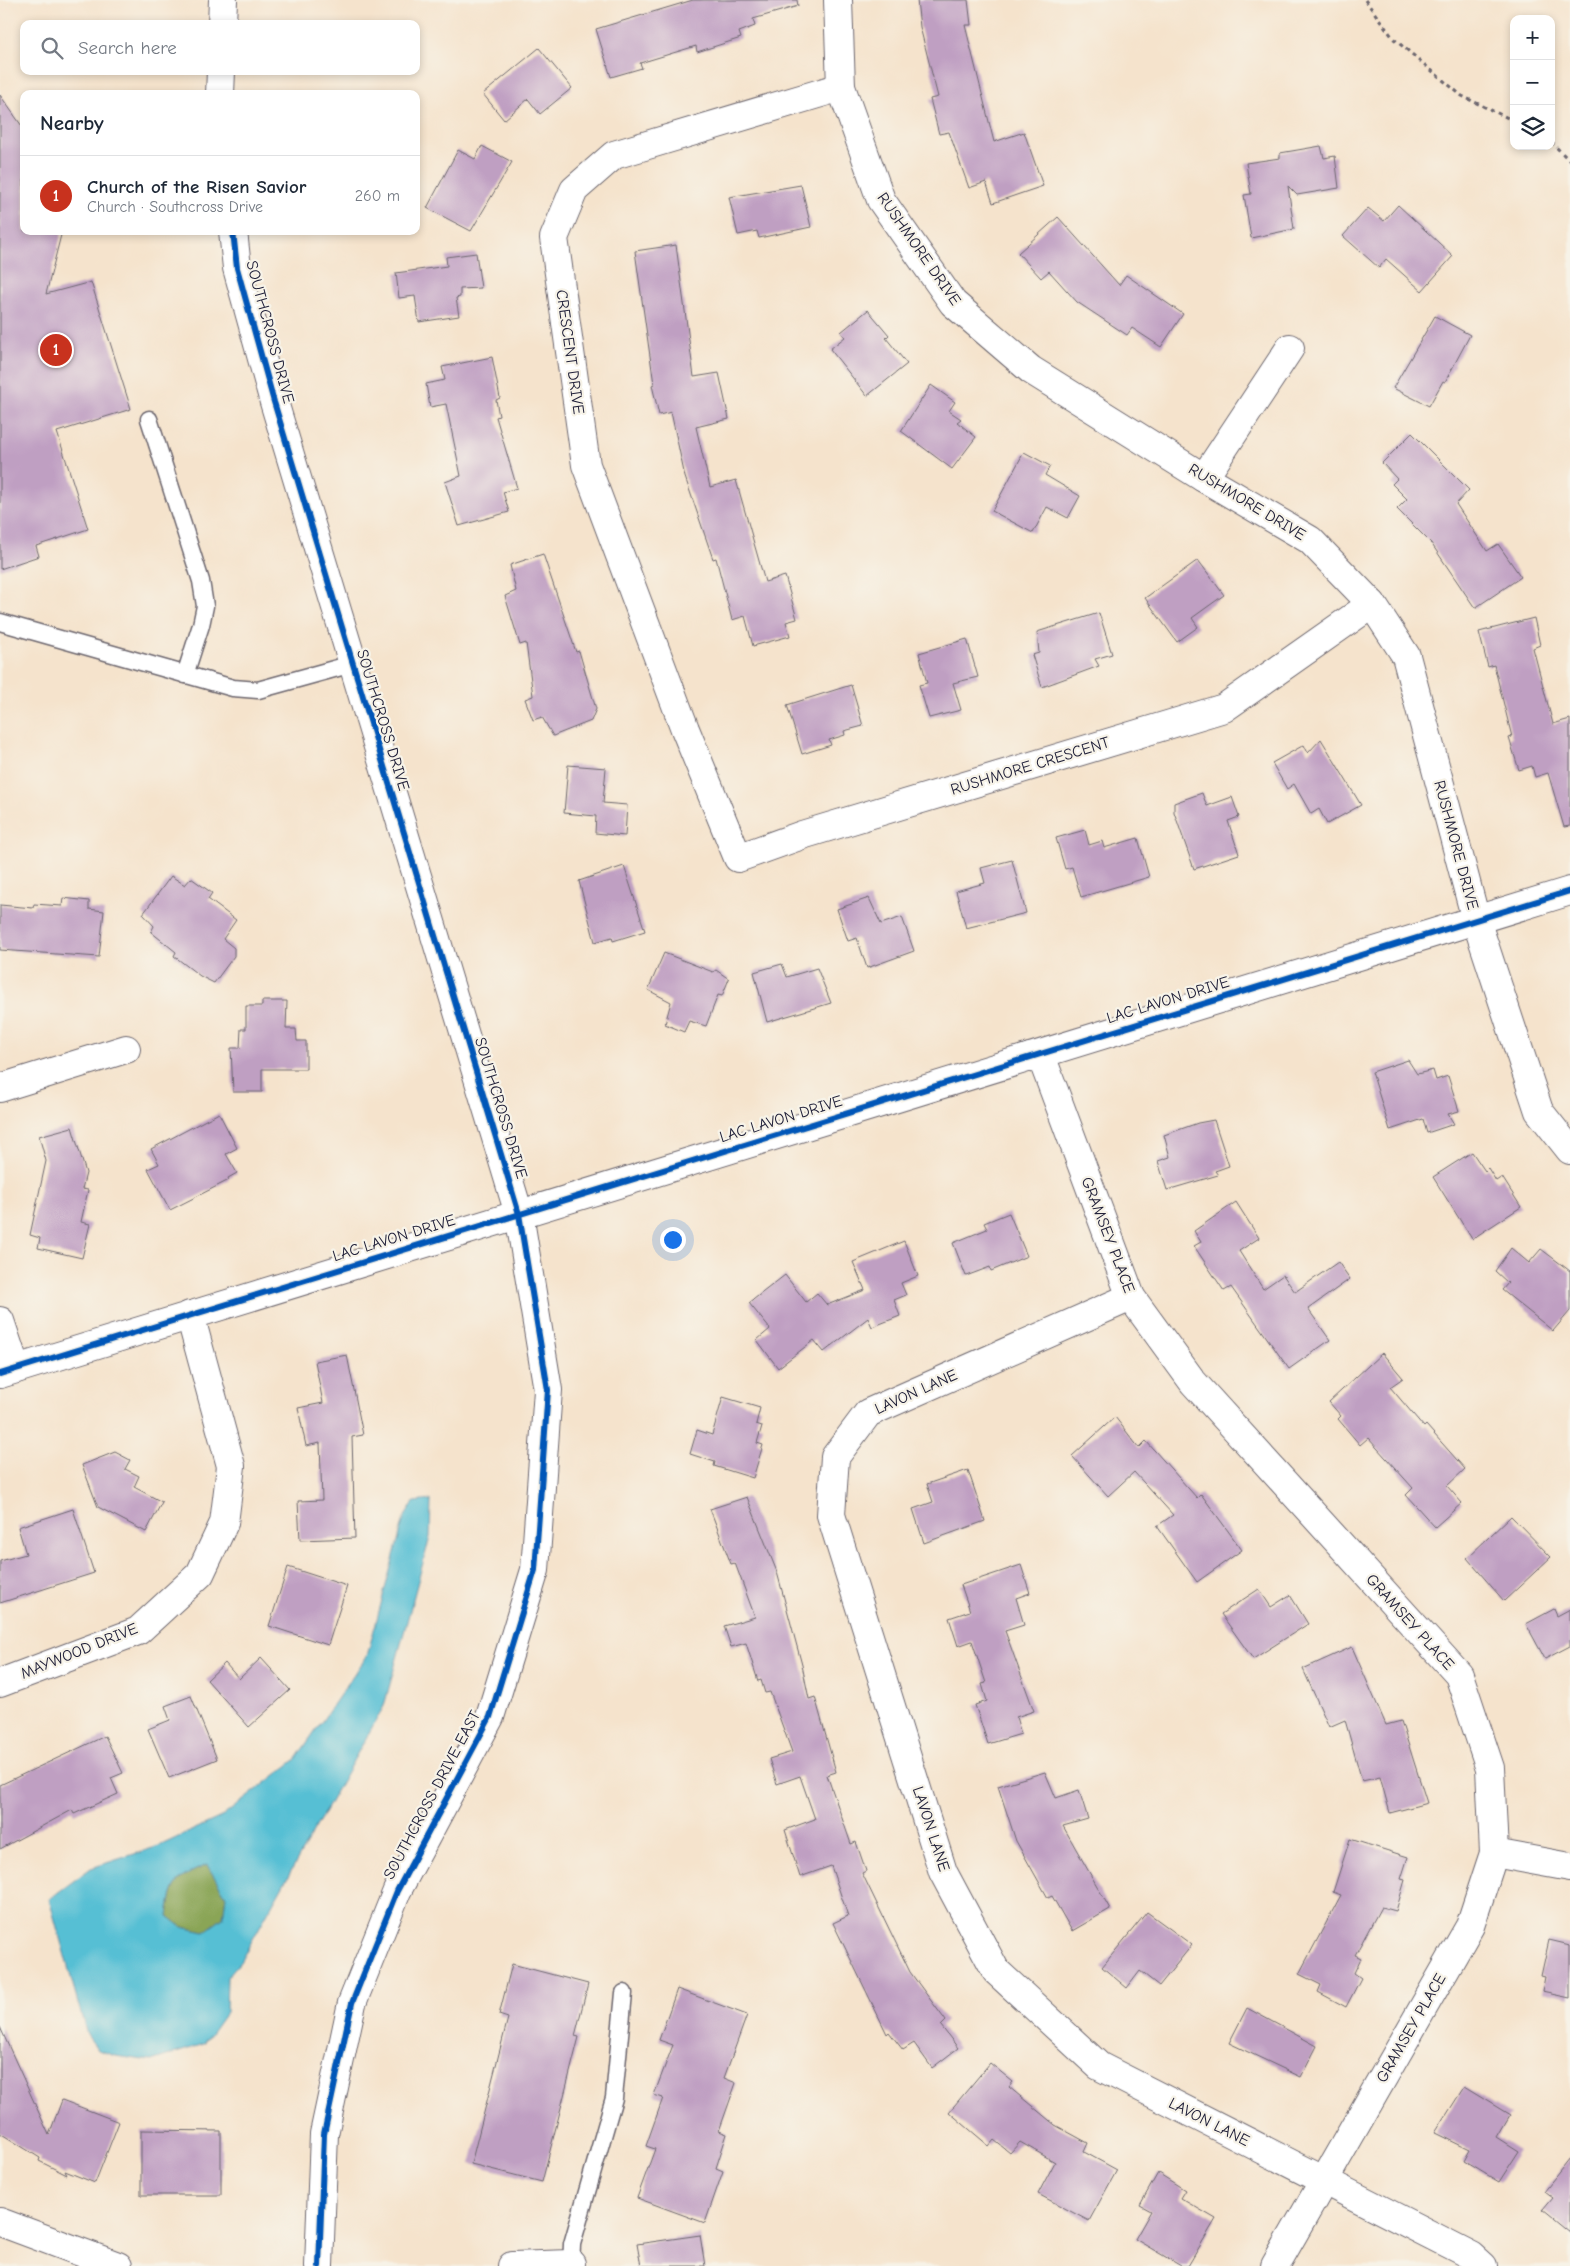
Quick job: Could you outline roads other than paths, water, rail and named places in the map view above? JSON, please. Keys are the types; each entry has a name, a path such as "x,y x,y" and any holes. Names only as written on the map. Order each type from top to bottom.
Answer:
{"street":[{"path":"222,20 223,0"},
{"name":"RUSHMORE DRIVE","path":"838,0 842,87 881,200 953,303 1031,370 1204,478 1310,540 1372,604 1406,656 1476,920 1539,1111 1570,1150"},
{"path":"220,90 221,75"},
{"name":"CRESCENT DRIVE","path":"710,786 685,728 586,465 554,238 574,190 614,155 842,87"},
{"name":"SOUTHCROSS DRIVE","path":"233,235 237,268 271,392 519,1214"},
{"path":"1204,478 1290,348"},
{"name":"RUSHMORE CRESCENT","path":"710,786 738,858 802,834 1224,708 1372,604"},
{"name":"LAC LAVON DRIVE","path":"8,1371 1570,891"},
{"path":"0,1088 126,1048"},
{"name":"GRAMSEY PLACE","path":"1030,1057 1043,1061 1131,1297 1193,1382 1459,1675 1490,1768 1494,1853 1470,1926 1275,2266"},
{"name":"SOUTHCROSS DRIVE EAST","path":"319,2266 324,2134 352,2003 397,1890 490,1717 535,1570 548,1390 519,1214"},
{"name":"LAVON LANE","path":"1131,1297 868,1413 835,1457 831,1515 943,1872 996,1971 1099,2066 1472,2256 1483,2266"},
{"name":"MAYWOOD DRIVE","path":"0,1683 138,1631 200,1574 224,1523 231,1466 190,1315"},
{"path":"0,1321 8,1371"},
{"path":"1494,1853 1570,1868"},
{"path":"0,2222 118,2266"},
{"path":"512,2266 571,2265"}],"lane":[{"path":"148,419 201,581 205,606 201,626 185,674"},
{"path":"0,622 233,688 258,690 352,664"},
{"path":"571,2265 572,2244 614,2098 624,1993"}],"water":[{"path":"431,1500 430,1537 384,1706 240,1962 227,1977 226,2013 204,2044 151,2061 115,2056 98,2050 87,2035 49,1899 91,1868 159,1846 223,1816 295,1760 367,1656 404,1518 414,1502","holes":["207,1865 226,1896 223,1918 204,1932 182,1927 168,1916 171,1896 177,1883 188,1874"]}],"place":[{"name":"Church of the Risen Savior","path":"56,350"}]}
